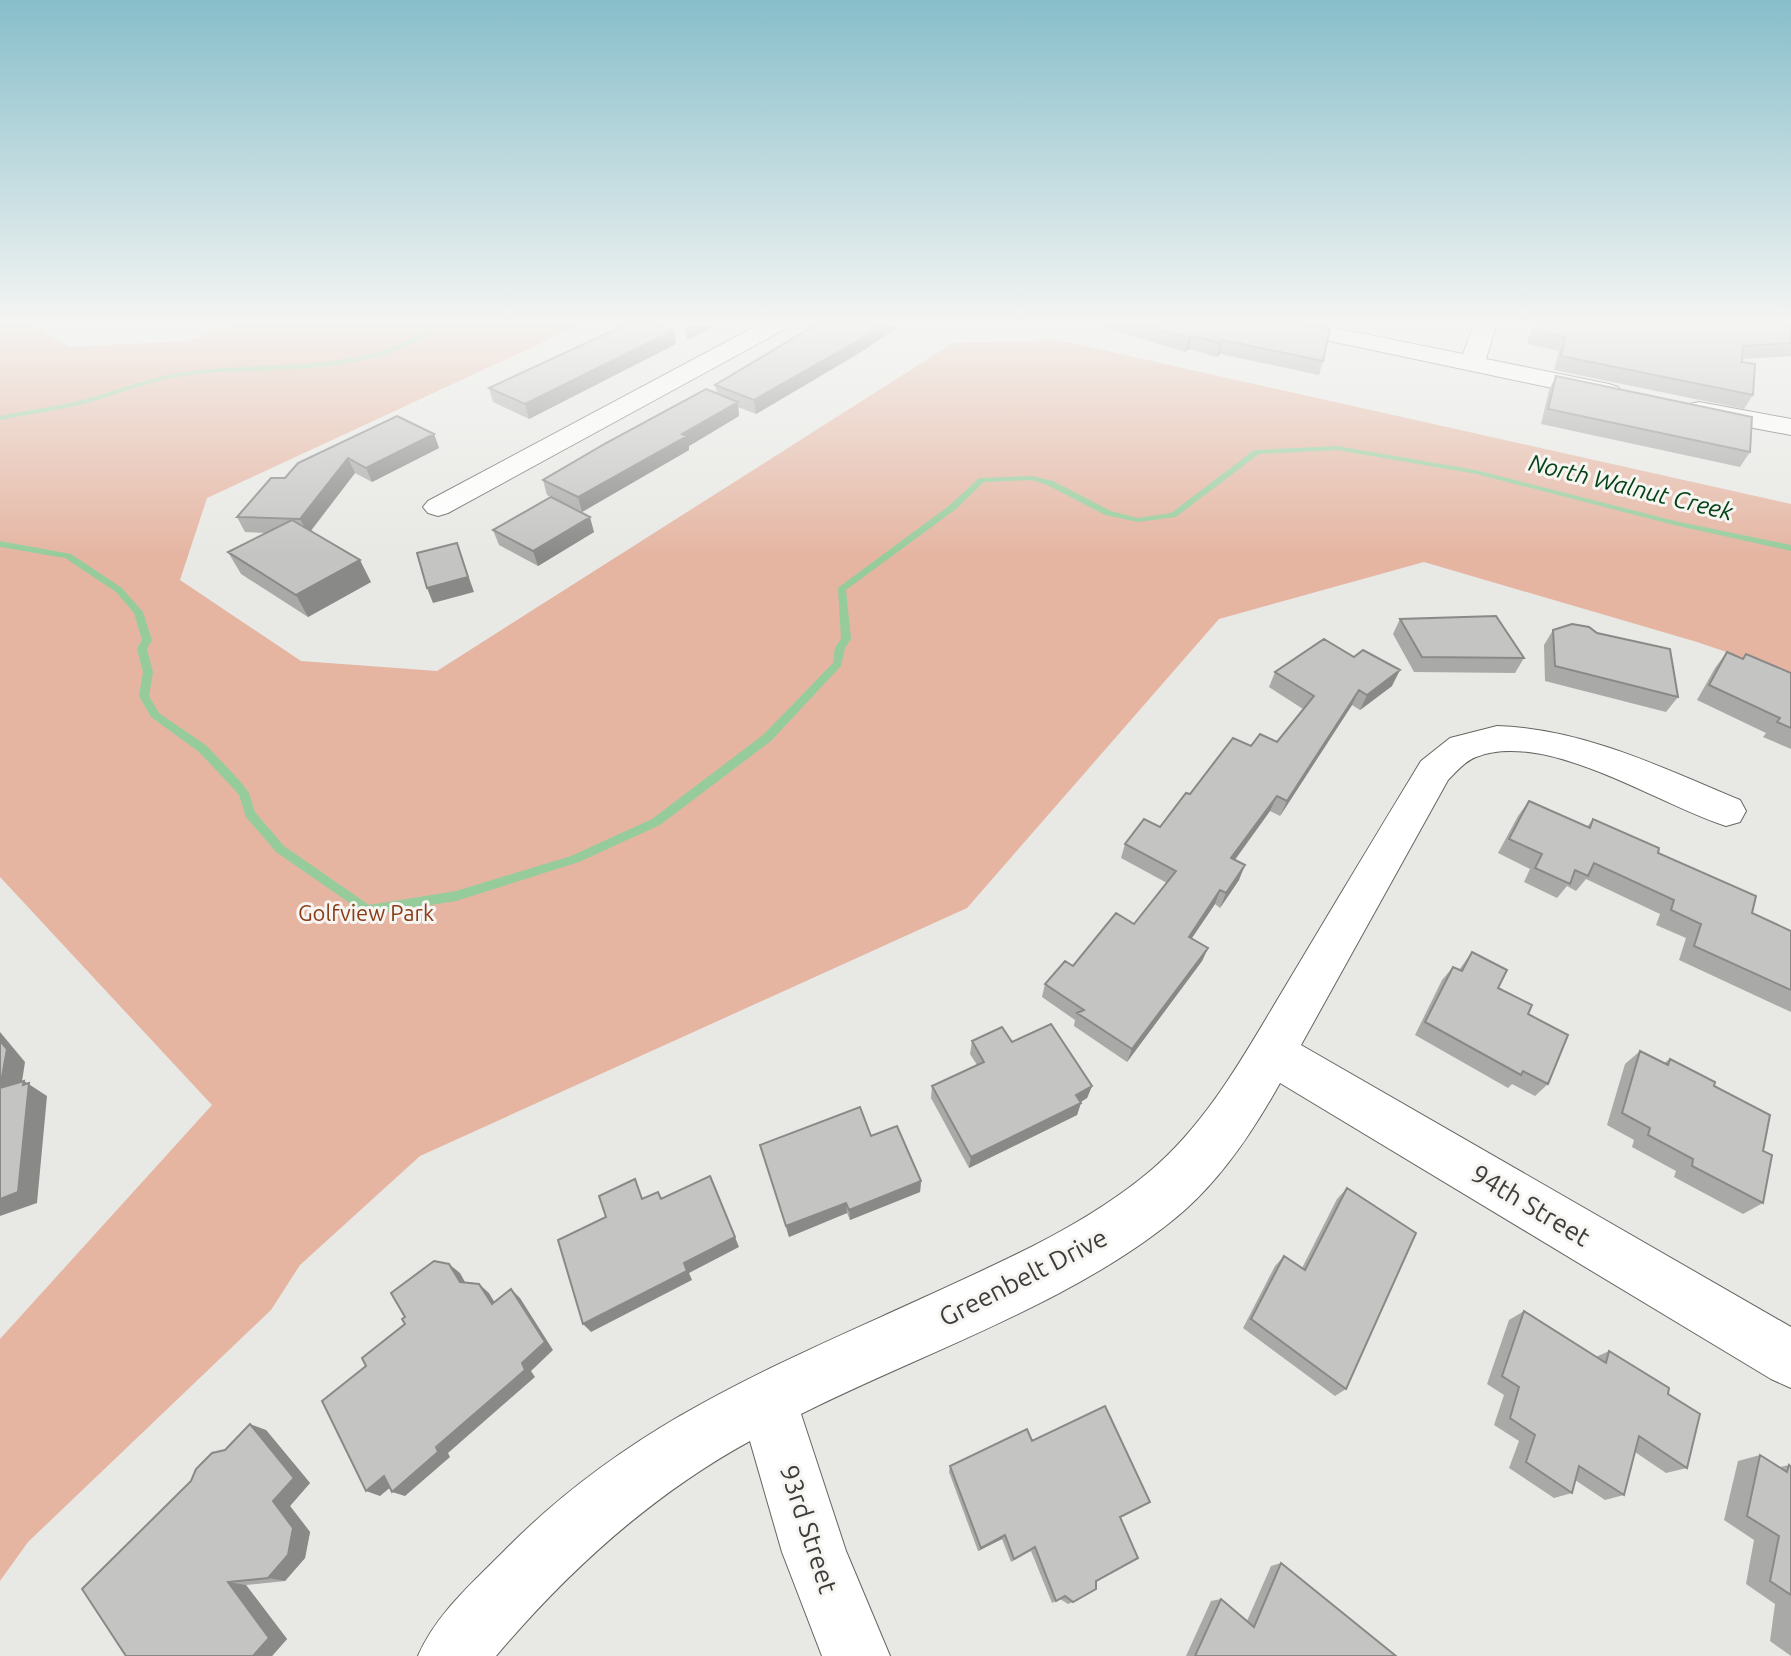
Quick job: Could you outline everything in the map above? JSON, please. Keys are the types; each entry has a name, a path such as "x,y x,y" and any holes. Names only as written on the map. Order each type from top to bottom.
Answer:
{"street":[{"path":"438,507 632,402"},
{"path":"1668,404 1791,427"},
{"name":"Greenbelt Drive","path":"452,1656 512,1587 601,1505 682,1446 767,1399 1042,1272 1113,1232 1169,1189 1218,1137 1271,1052 1434,771 1448,756 1468,745 1493,739 1524,739 1557,744 1726,811"},
{"name":"94th Street","path":"1271,1052 1791,1359"},
{"name":"93rd Street","path":"767,1399 814,1552 856,1656"}],"green space":[{"name":"Golfview Park","path":"0,402 413,402 207,498 180,580 301,661 437,671 860,402 1336,402 1791,504 1791,674 1697,642 1424,562 1219,619 967,908 420,1156 300,1265 271,1310 28,1542 0,1581 0,1339 212,1105 0,877"}],"building":[{"path":"681,402 738,402 682,434 687,436 578,497 543,480"},
{"path":"1550,402 1682,402 1752,417 1750,452 1548,409"},
{"path":"397,416 434,434 366,468 348,458 300,519 237,517 271,478 285,478 298,463"},
{"path":"551,497 590,517 533,551 493,530"},
{"path":"292,520 360,560 296,595 228,552"},
{"path":"457,543 468,577 427,588 417,553"},
{"path":"1496,616 1524,658 1422,657 1400,619"},
{"path":"1572,624 1589,627 1597,633 1670,649 1678,697 1555,666 1553,630"},
{"path":"1324,639 1354,657 1363,650 1400,670 1367,695 1359,690 1287,801 1277,796 1231,858 1245,865 1226,893 1220,890 1189,937 1208,948 1132,1049 1077,1013 1084,1010 1045,984 1065,961 1073,966 1116,913 1134,924 1176,871 1125,844 1144,819 1160,827 1233,738 1251,746 1260,734 1277,742 1314,696 1275,672"},
{"path":"1727,652 1743,659 1746,654 1791,673 1791,728 1777,722 1780,718 1709,685"},
{"path":"1529,801 1590,828 1593,819 1659,848 1658,853 1756,896 1752,913 1791,931 1791,990 1694,946 1701,924 1671,910 1674,900 1594,863 1588,876 1575,870 1570,884 1535,868 1542,854 1509,839"},
{"path":"1472,952 1507,970 1498,988 1532,1005 1528,1014 1568,1035 1548,1084 1523,1071 1521,1075 1425,1022 1453,967 1462,971"},
{"path":"1051,1024 1092,1086 1076,1095 1081,1103 971,1157 932,1086 984,1062 972,1041 1002,1027 1012,1042"},
{"path":"0,1041 7,1049 0,1088"},
{"path":"1640,1051 1668,1065 1670,1059 1770,1115 1763,1151 1772,1155 1763,1203 1692,1166 1693,1159 1648,1135 1650,1128 1622,1113"},
{"path":"24,1081 23,1085 29,1083 18,1192 0,1199 0,1088"},
{"path":"860,1107 871,1136 897,1126 921,1181 849,1210 846,1203 786,1226 760,1145"},
{"path":"710,1176 735,1237 684,1263 687,1271 583,1324 558,1240 606,1217 599,1196 635,1179 642,1199 658,1192 661,1199"},
{"path":"1347,1188 1416,1233 1346,1389 1251,1319 1284,1256 1305,1270"},
{"path":"434,1261 449,1264 460,1282 479,1284 492,1304 511,1289 545,1342 522,1363 525,1370 436,1447 438,1452 392,1492 384,1476 366,1491 322,1401 366,1366 362,1358 405,1324 402,1319 405,1317 391,1293"},
{"path":"1524,1311 1606,1363 1609,1351 1669,1388 1668,1394 1700,1414 1687,1468 1639,1436 1624,1495 1579,1466 1572,1493 1526,1462 1535,1435 1510,1418 1519,1387 1502,1376"},
{"path":"1105,1406 1150,1502 1120,1517 1138,1558 1096,1581 1096,1589 1073,1602 1065,1596 1056,1601 1035,1547 1014,1559 1005,1535 981,1548 950,1466 1027,1429 1032,1441"},
{"path":"250,1424 294,1478 273,1501 293,1528 288,1555 268,1578 228,1582 269,1638 253,1656 126,1656 82,1589 191,1481 196,1469 212,1453 225,1450"},
{"path":"1760,1455 1787,1472 1789,1465 1791,1467 1791,1595 1770,1581 1779,1536 1747,1516"},
{"path":"1281,1563 1396,1656 1195,1656 1221,1599 1254,1627"}],"waterway":[{"path":"0,418 80,402"},
{"name":"North Walnut Creek","path":"0,544 68,556 119,590 138,612 147,640 142,649 148,672 144,696 155,715 203,749 236,784 244,793 250,814 280,849 367,910 456,896 575,859 656,822 767,738 838,664 840,648 846,639 842,589 953,507 982,480 1032,478 1050,483 1108,513 1138,520 1173,515 1257,452 1337,448 1476,472 1674,523 1791,548"}]}
